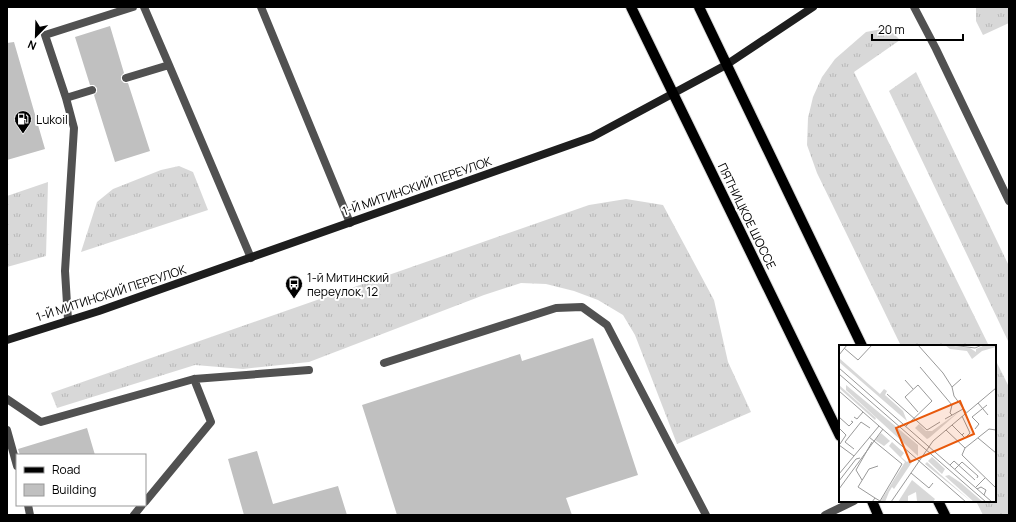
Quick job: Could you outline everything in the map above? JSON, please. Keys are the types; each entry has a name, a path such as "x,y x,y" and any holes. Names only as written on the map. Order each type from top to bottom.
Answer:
{"main road":[{"name":"ПЯТНИЦКОЕ ШОССЕ","path":"631,7 839,434"},
{"path":"699,7 862,345"},
{"name":"1-Й МИТИНСКИЙ ПЕРЕУЛОК","path":"7,340 99,311 592,137 726,65 813,7"},
{"path":"872,502 878,515"},
{"path":"938,502 945,515"}],"street":[{"path":"68,320 65,271 74,128 66,98 45,35 133,7"},
{"path":"144,7 251,258"},
{"path":"261,7 350,223"},
{"path":"914,7 936,49 1009,201"},
{"path":"126,78 169,65"},
{"path":"66,98 92,90"},
{"path":"384,363 556,308 582,307 607,325 706,515"},
{"path":"7,399 41,422 194,379 309,370"},
{"path":"146,501 211,422 194,379"},
{"path":"7,430 16,462"},
{"path":"825,515 852,502"},
{"path":"134,515 141,506"}],"green space":[{"path":"976,7 1009,7 1009,23 983,35 976,21"},
{"path":"882,29 893,33 900,40 854,72 989,345 901,345 817,173 807,145 808,118 813,97 822,77 835,59 866,32"},
{"path":"916,72 1009,266 1009,343 889,91"},
{"path":"179,166 193,172 208,210 81,252 97,202 113,189 161,170"},
{"path":"48,182 46,256 7,267 7,196"},
{"path":"626,199 663,205 714,300 728,362 751,412 677,444 635,335 623,315 598,300 574,291 546,284 521,283 484,295 309,362 243,369 195,365 57,408 51,393 589,205"},
{"path":"996,361 1009,387 1009,515 983,515 976,502 996,502"}],"building":[{"path":"110,26 124,73 121,76 121,80 124,83 128,83 150,151 115,162 94,95 97,92 97,88 94,85 90,85 75,37"},
{"path":"14,42 45,149 7,160 7,43"},
{"path":"593,338 638,475 566,498 572,515 397,515 362,405 520,354 522,361"},
{"path":"87,428 95,454 20,454 18,449"},
{"path":"257,451 273,504 338,486 347,515 244,515 228,459"}],"place":[{"name":"Lukoil","path":"23,134"},
{"name":"1-й Митинский переулок, 12","path":"294,299"}]}
